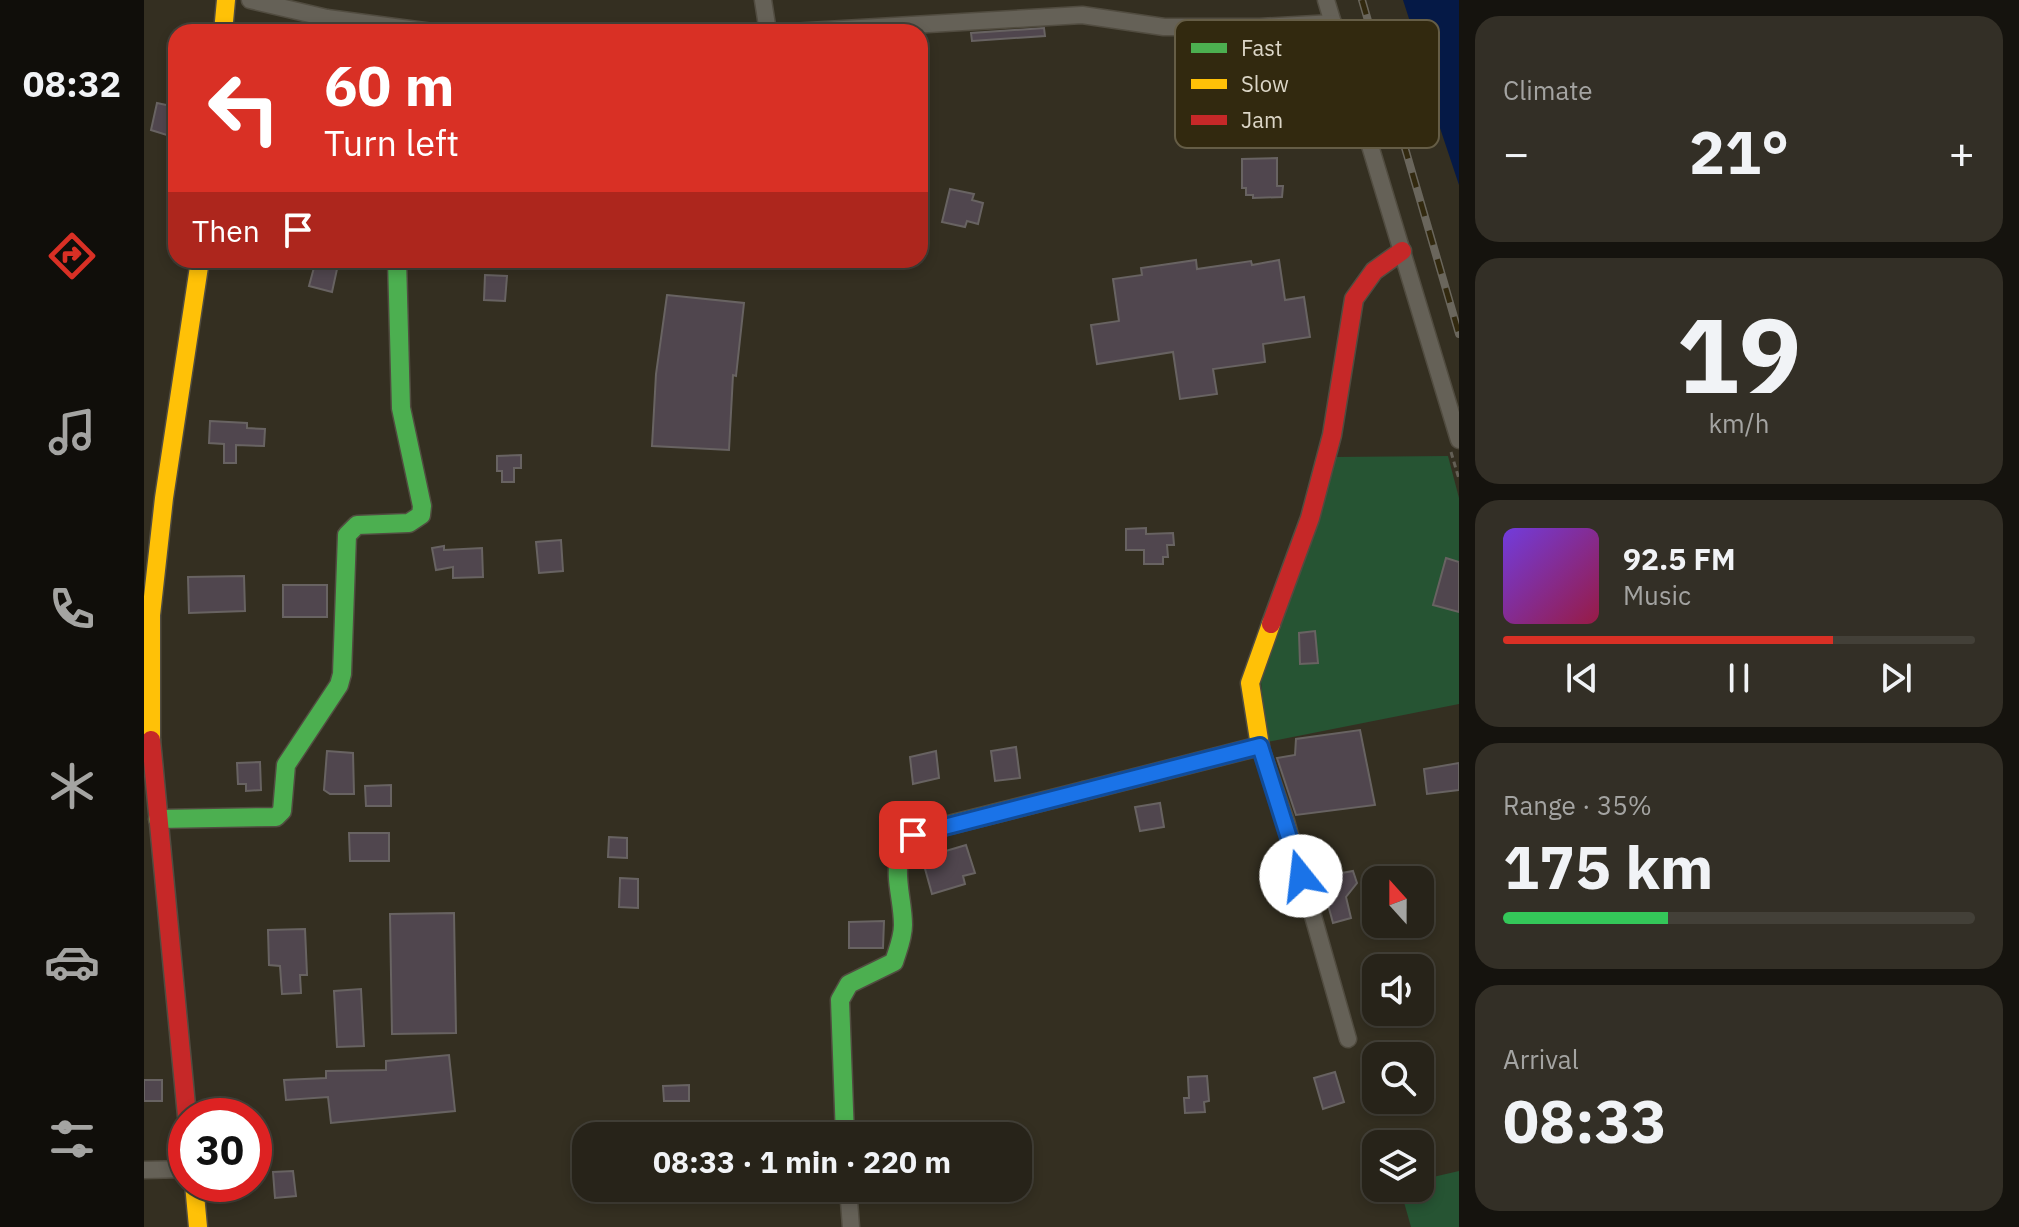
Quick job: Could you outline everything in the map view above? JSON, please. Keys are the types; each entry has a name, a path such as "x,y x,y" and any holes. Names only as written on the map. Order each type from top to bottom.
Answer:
{"street":[{"path":"224,24 226,0"},
{"path":"250,0 364,24"},
{"path":"763,0 767,24"},
{"path":"1326,0 1332,20"},
{"path":"928,24 1082,15 1175,27"},
{"path":"1371,148 1459,440"},
{"path":"1348,1039 1286,821 1260,746 1250,683 1310,518 1332,435 1354,299 1361,282 1386,260 1402,251"},
{"path":"185,1098 150,725 151,615 164,498 199,268"},
{"path":"158,819 276,817 282,811 286,765 339,685 342,674 347,535 357,525 409,523 418,519 422,506 401,408 397,268"},
{"path":"844,1122 840,1000 849,984 894,962 902,936 898,856 906,841 921,832 1260,746"},
{"path":"144,1170 168,1169"},
{"path":"196,1202 198,1227"},
{"path":"849,1202 851,1227"}],"green space":[{"path":"1448,456 1459,498 1459,704 1267,742 1260,672 1335,457"},
{"path":"1459,1171 1459,1227 1411,1227 1404,1202 1434,1202 1434,1177"}],"water":[{"path":"1403,0 1459,0 1459,185 1439,125 1439,20 1409,20"}],"building":[{"path":"1044,28 1045,36 972,41 971,33"},
{"path":"157,103 168,105 168,135 151,130"},
{"path":"1277,158 1277,186 1283,186 1282,197 1253,198 1253,195 1246,195 1246,188 1242,188 1242,159"},
{"path":"950,189 974,194 972,200 983,203 978,224 967,221 965,227 942,222"},
{"path":"1196,260 1197,269 1279,260 1285,300 1304,297 1310,337 1263,344 1265,362 1213,369 1217,394 1180,399 1173,352 1097,364 1091,325 1119,321 1113,279 1142,275 1141,268"},
{"path":"314,268 337,268 332,292 309,286"},
{"path":"485,275 507,276 505,301 484,300"},
{"path":"667,295 744,303 736,376 733,375 729,450 652,446 656,374"},
{"path":"210,421 247,423 247,428 265,429 264,446 236,445 236,463 224,463 224,444 209,443"},
{"path":"521,455 521,468 514,468 514,482 502,482 502,471 497,471 497,456"},
{"path":"1146,528 1146,534 1173,533 1174,545 1167,545 1168,557 1163,557 1163,564 1144,564 1144,550 1126,550 1126,529"},
{"path":"561,540 563,571 539,573 536,542"},
{"path":"444,546 444,550 482,548 483,577 453,578 453,567 436,570 432,548"},
{"path":"1446,558 1459,562 1459,612 1433,605"},
{"path":"244,576 245,611 189,613 188,577"},
{"path":"283,585 327,585 327,617 283,617"},
{"path":"1315,631 1318,663 1300,664 1299,633"},
{"path":"1360,730 1375,805 1296,815 1277,758 1295,755 1296,739"},
{"path":"1016,747 1020,778 995,781 991,751"},
{"path":"327,751 353,753 354,794 330,794 324,790"},
{"path":"936,751 939,778 913,784 910,757"},
{"path":"260,762 261,790 246,791 246,784 238,784 237,763"},
{"path":"1459,763 1459,790 1427,794 1424,769"},
{"path":"391,785 391,806 366,806 365,786"},
{"path":"1160,803 1164,827 1140,831 1135,807"},
{"path":"349,833 389,833 389,861 350,861"},
{"path":"609,837 627,838 627,858 608,857"},
{"path":"966,845 975,873 963,876 965,884 932,894 922,858"},
{"path":"1353,871 1357,883 1346,897 1351,918 1333,923 1324,890 1317,891 1314,878"},
{"path":"620,878 638,879 638,908 619,907"},
{"path":"454,913 456,1033 392,1034 390,914"},
{"path":"884,921 883,948 849,948 849,922"},
{"path":"305,929 307,975 300,975 301,993 282,994 280,966 269,965 268,930"},
{"path":"361,989 364,1046 337,1047 334,991"},
{"path":"449,1055 455,1111 331,1123 328,1097 286,1100 284,1080 326,1078 326,1071 386,1070 386,1061"},
{"path":"1335,1072 1344,1102 1323,1109 1314,1078"},
{"path":"1207,1076 1209,1101 1204,1102 1205,1112 1185,1113 1184,1098 1189,1098 1188,1077"},
{"path":"144,1080 162,1080 162,1101 144,1101"},
{"path":"689,1085 689,1101 664,1101 663,1086"},
{"path":"293,1171 296,1196 275,1198 273,1172"}],"railway":[{"path":"1362,0 1368,20"},
{"path":"1405,148 1459,334"}],"traffic: fast":[{"path":"158,819 276,817 282,811 286,765 339,685 342,674 347,535 357,525 409,523 421,515 422,506 401,408 397,268"},
{"path":"844,1122 840,1000 849,984 894,962 903,930 899,862 909,841 921,832 1084,791"}],"traffic: slow":[{"path":"224,24 226,0"},
{"path":"151,740 151,615 164,498 199,268"},
{"path":"1084,791 1260,746 1250,683 1271,624"},
{"path":"196,1202 198,1227"}],"traffic: jam":[{"path":"1271,624 1310,518 1332,435 1354,299 1374,271 1402,251"},
{"path":"151,740 185,1098"}],"route":[{"path":"913,835 1260,746 1301,876"}]}
